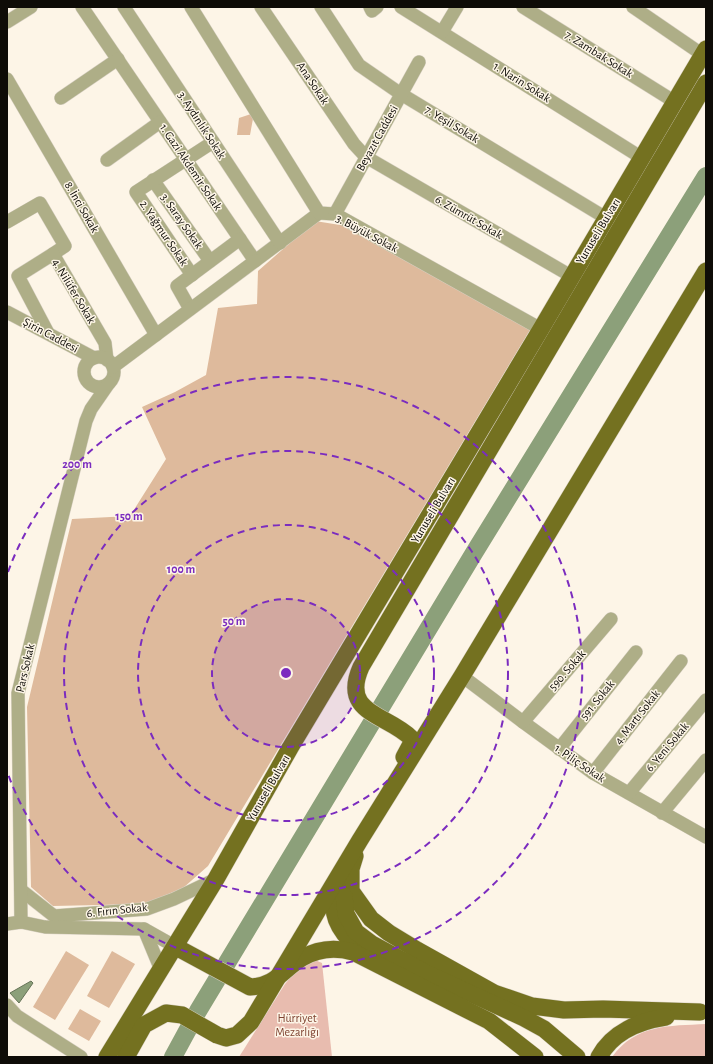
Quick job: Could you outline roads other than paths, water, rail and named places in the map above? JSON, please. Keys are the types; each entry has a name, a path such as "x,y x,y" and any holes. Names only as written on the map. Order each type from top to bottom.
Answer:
{"main road":[{"name":"Yunuseli Bulvarı","path":"107,1057 176,947 308,718 541,329 704,52"},
{"name":"Yunuseli Bulvarı","path":"361,667 706,83"},
{"path":"130,1052 144,1026 151,1020 166,1013 182,1015 217,1035 226,1038 237,1035 243,1031 252,1020 360,840 448,700 706,271"},
{"path":"308,718 329,696 361,667"},
{"path":"361,667 355,680 355,690 362,708 411,738 411,744 352,837 345,852 338,877 334,908 339,926 347,937 372,962"},
{"path":"360,840 351,869 351,891 371,919 389,933 417,950 494,993 532,1006 564,1010 603,1009 703,1012"},
{"path":"349,859 344,880 344,897 346,914 356,932 392,956 524,1018 544,1029 577,1057"},
{"path":"176,947 195,959 250,987 260,987 277,979 303,958 325,949 338,948 353,952 490,1021 535,1057"},
{"path":"599,1057 613,1039 638,1024 652,1020 703,1012"}],"street":[{"path":"7,22 31,7"},
{"name":"1. Gazi Akdemir Sokak","path":"82,7 255,261"},
{"name":"3. Aydınlık Sokak","path":"124,7 280,243"},
{"name":"3. Büyük Sokak","path":"191,7 319,213 335,214 541,329"},
{"name":"Ana Sokak","path":"261,7 354,144 366,156"},
{"name":"7. Yeşil Sokak","path":"321,7 359,65 401,94 606,218"},
{"path":"370,7 372,11 377,7"},
{"name":"1. Narin Sokak","path":"401,7 642,158"},
{"path":"442,32 457,7"},
{"name":"7. Zambak Sokak","path":"523,7 675,102"},
{"path":"632,7 704,52"},
{"path":"61,98 118,59"},
{"name":"Beyazıt Caddesi","path":"335,214 419,62"},
{"name":"8. İnci Sokak","path":"7,79 156,334"},
{"path":"107,160 160,122"},
{"path":"153,180 213,142"},
{"name":"6. Zümrüt Sokak","path":"366,156 571,276"},
{"name":"2. Yağmur Sokak","path":"153,180 136,192 192,275"},
{"name":"3. Saray Sokak","path":"153,180 210,261"},
{"path":"7,222 40,203 65,246 52,254"},
{"path":"110,363 156,334 319,213"},
{"name":"2. Yağmur Sokak","path":"190,309 177,286 240,239"},
{"name":"4. Nilüfer Sokak","path":"48,333 18,276 52,254 105,343 110,363"},
{"name":"Şirin Caddesi","path":"7,312 94,358"},
{"path":"94,358 103,358 110,363 114,376 91,409 86,421 88,393 85,368 94,358"},
{"path":"85,377 91,385 105,386 109,383"},
{"name":"Pars Sokak","path":"21,922 18,693 86,421"},
{"name":"590. Sokak","path":"523,722 611,619"},
{"name":"591. Sokak","path":"559,749 636,652"},
{"name":"4. Martı Sokak","path":"593,773 681,661"},
{"name":"1. Piliç Sokak","path":"462,676 593,773 706,837"},
{"name":"6. Yeni Sokak","path":"628,794 706,700"},
{"path":"662,813 706,760"},
{"name":"6. Fırın Sokak","path":"21,890 54,916 147,909 174,899 216,879"},
{"name":"6. Fırın Sokak","path":"7,924 21,922 45,927 144,929 176,947"},
{"path":"144,929 161,970"},
{"path":"7,1005 17,1016 81,1057"}],"waterway":[{"path":"173,1057 198,1011 474,553 706,176"}],"park label":[{"name":"Hürriyet Mezarlığı","path":"297,1025"}]}
